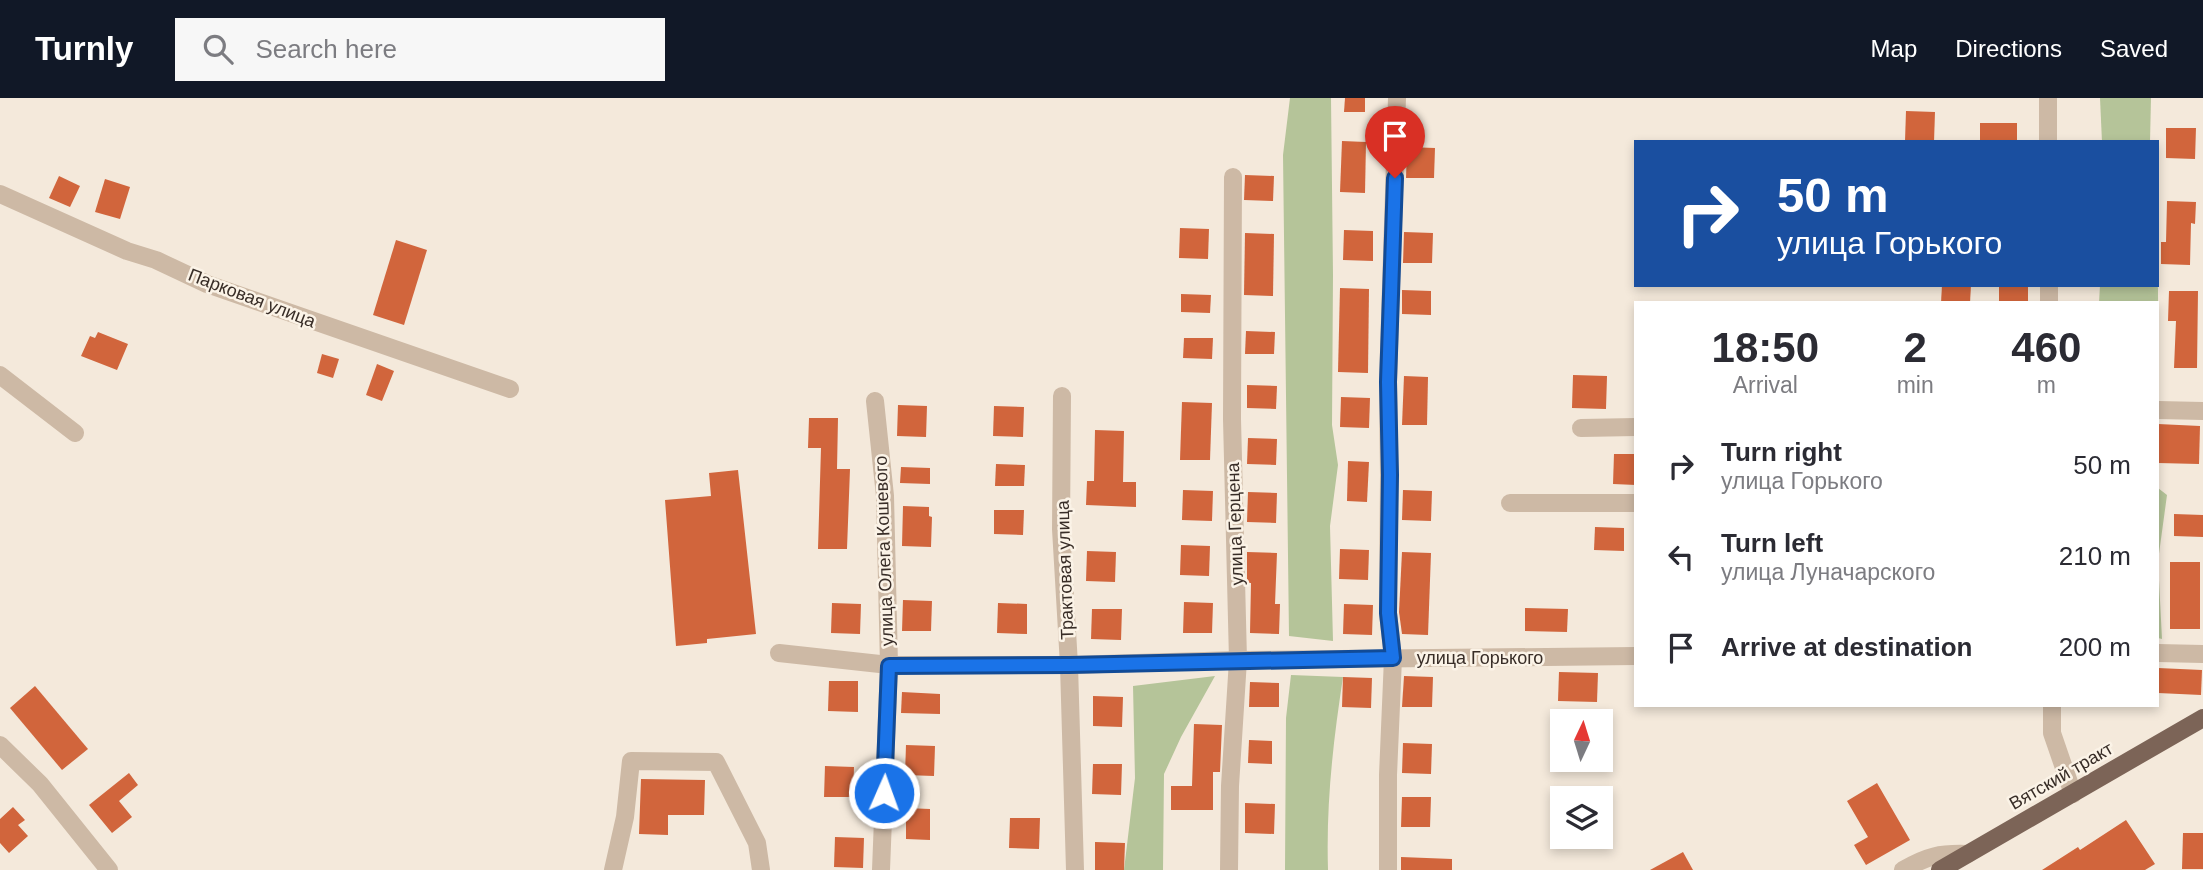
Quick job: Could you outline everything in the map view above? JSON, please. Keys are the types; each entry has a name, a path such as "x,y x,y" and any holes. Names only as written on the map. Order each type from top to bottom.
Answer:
{"main road":[{"name":"Вятский тракт","path":"1940,870 2203,718"}],"street":[{"path":"1388,870 1388,775 1393,658 1388,613 1388,382 1398,98"},
{"path":"2048,98 2048,140"},
{"name":"улица Герцена","path":"1229,870 1230,786 1238,660 1232,419 1233,177"},
{"name":"Парковая улица","path":"0,194 127,251 156,260 207,285 510,390"},
{"path":"0,375 75,433"},
{"name":"Трактовая улица","path":"1062,396 1061,528 1069,665 1075,870"},
{"name":"улица Олега Кошевого","path":"875,401 885,496 889,666 881,870"},
{"path":"2159,410 2203,411"},
{"path":"1581,428 1634,426"},
{"path":"1510,503 1634,503"},
{"name":"улица Горького","path":"779,653 889,666 1634,656"},
{"path":"2159,653 2203,654"},
{"path":"2052,707 2052,733 2073,794"},
{"path":"0,746 40,784 109,870"},
{"path":"613,870 625,817 631,761 643,761 716,762 757,843 761,870"},
{"path":"1903,870 1921,859 1942,853 1968,854"}],"green space":[{"path":"1290,98 1331,98 1332,425 1338,465 1330,526 1333,641 1289,636 1283,155"},
{"path":"2100,98 2151,98 2150,140 2102,140"},
{"path":"2100,287 2158,288 2158,301 2099,301"},
{"path":"2159,489 2167,495 2159,554"},
{"path":"2159,580 2162,639 2159,638"},
{"path":"1291,675 1343,677 1331,773 1328,870 1285,870 1286,718"},
{"path":"1215,676 1164,774 1163,870 1124,870 1135,778 1133,686"}],"building":[{"path":"1345,98 1365,98 1365,112 1344,112"},
{"path":"1906,111 1935,112 1934,140 1905,140"},
{"path":"1980,123 2017,123 2017,140 1980,140"},
{"path":"2166,128 2196,128 2195,159 2166,158"},
{"path":"1342,141 1366,142 1365,193 1340,192"},
{"path":"1407,147 1435,148 1434,178 1406,178"},
{"path":"1245,175 1274,176 1273,201 1244,200"},
{"path":"59,176 80,186 70,207 49,198"},
{"path":"105,179 130,187 120,219 95,212"},
{"path":"2167,201 2196,202 2195,224 2191,223 2190,265 2161,264 2161,242 2166,242"},
{"path":"1180,228 1209,229 1208,259 1179,258"},
{"path":"1344,230 1373,231 1373,261 1343,260"},
{"path":"1404,232 1433,233 1432,263 1403,263"},
{"path":"1245,233 1274,234 1273,296 1244,295"},
{"path":"396,240 427,250 404,325 373,315"},
{"path":"1942,287 1971,287 1970,301 1941,301"},
{"path":"1999,287 2028,287 2028,301 1999,301"},
{"path":"1340,288 1369,289 1368,373 1338,372"},
{"path":"1402,290 1431,291 1431,315 1402,314"},
{"path":"2169,291 2198,291 2197,368 2174,368 2176,321 2168,321"},
{"path":"1181,294 1211,295 1210,313 1181,312"},
{"path":"1246,331 1275,332 1274,354 1245,354"},
{"path":"98,332 128,344 117,370 81,356 90,336 95,338"},
{"path":"1184,338 1213,338 1212,359 1183,358"},
{"path":"322,354 339,359 333,378 317,373"},
{"path":"377,364 394,371 382,401 366,395"},
{"path":"1573,375 1607,376 1606,409 1572,408"},
{"path":"1404,376 1428,377 1427,425 1402,425"},
{"path":"1247,385 1277,386 1276,409 1247,408"},
{"path":"1341,397 1370,398 1369,428 1340,427"},
{"path":"1182,402 1212,403 1210,460 1180,460"},
{"path":"898,405 927,406 926,437 897,436"},
{"path":"994,406 1024,407 1023,437 993,436"},
{"path":"809,418 838,418 837,469 850,469 847,549 818,549 821,448 808,448"},
{"path":"2159,424 2200,426 2199,464 2159,463"},
{"path":"1095,430 1124,431 1123,482 1136,482 1136,507 1086,505 1087,481 1094,481"},
{"path":"1248,438 1277,439 1276,465 1247,464"},
{"path":"1614,454 1634,454 1634,485 1613,484"},
{"path":"1348,461 1369,462 1367,502 1347,501"},
{"path":"996,464 1025,465 1024,486 995,486"},
{"path":"901,467 930,468 930,484 900,483"},
{"path":"738,470 756,634 707,639 707,643 676,646 665,500 711,496 709,473"},
{"path":"1183,490 1213,491 1212,521 1182,520"},
{"path":"1403,490 1432,491 1431,521 1402,520"},
{"path":"1248,492 1277,493 1276,523 1247,522"},
{"path":"903,506 929,507 929,516 932,517 931,547 902,546"},
{"path":"994,510 1024,510 1023,535 994,534"},
{"path":"2174,514 2203,515 2203,537 2174,536"},
{"path":"1595,527 1624,528 1624,551 1594,550"},
{"path":"1181,545 1210,546 1209,576 1180,575"},
{"path":"1340,549 1369,550 1368,580 1339,579"},
{"path":"1087,551 1116,552 1115,582 1086,581"},
{"path":"1247,552 1277,553 1275,604 1280,604 1279,634 1250,633 1251,583 1247,583"},
{"path":"1402,552 1431,553 1428,635 1402,634 1399,612"},
{"path":"2170,562 2200,562 2200,629 2170,629"},
{"path":"903,600 932,601 931,631 902,631"},
{"path":"1184,602 1213,603 1212,633 1183,633"},
{"path":"832,603 861,604 860,634 831,633"},
{"path":"998,603 1027,604 1027,634 997,633"},
{"path":"1344,604 1373,605 1372,635 1343,634"},
{"path":"1525,608 1568,609 1567,632 1525,631"},
{"path":"1092,609 1122,609 1121,640 1091,639"},
{"path":"2159,668 2202,670 2201,695 2159,693"},
{"path":"1559,672 1598,673 1597,702 1558,701"},
{"path":"1404,676 1433,677 1432,707 1402,707"},
{"path":"1343,677 1372,678 1371,708 1342,707"},
{"path":"829,681 858,681 858,712 828,711"},
{"path":"1250,682 1279,683 1279,707 1249,707"},
{"path":"35,686 88,749 62,770 10,708"},
{"path":"902,692 940,694 940,714 901,713"},
{"path":"1093,696 1123,697 1122,727 1093,726"},
{"path":"1194,724 1222,725 1220,772 1213,772 1213,810 1171,810 1171,786 1192,786"},
{"path":"1249,740 1272,741 1272,764 1248,763"},
{"path":"1403,743 1432,744 1431,774 1402,773"},
{"path":"906,745 935,746 934,776 905,775"},
{"path":"1093,764 1122,764 1121,795 1092,794"},
{"path":"825,766 854,767 853,797 824,797"},
{"path":"129,773 138,785 119,801 132,817 112,833 89,805"},
{"path":"641,779 705,780 704,815 668,815 668,835 639,834"},
{"path":"1877,783 1910,840 1866,865 1854,845 1868,837 1847,801"},
{"path":"1402,797 1431,797 1430,827 1401,827"},
{"path":"1245,803 1275,804 1274,834 1245,833"},
{"path":"13,807 25,820 18,825 28,836 9,853 0,843 0,819"},
{"path":"906,808 930,809 930,840 906,839"},
{"path":"1010,818 1040,818 1039,849 1009,848"},
{"path":"2126,820 2155,864 2145,870 2042,870 2078,847 2080,850"},
{"path":"2183,833 2203,833 2203,869 2182,869"},
{"path":"835,837 864,838 863,868 834,867"},
{"path":"1095,842 1125,843 1124,870 1095,870"},
{"path":"1683,852 1693,870 1650,870"},
{"path":"1401,857 1452,859 1452,870 1401,870"}],"route":[{"path":"884,793 889,666 1393,658 1388,613 1388,382 1395,178"}]}
